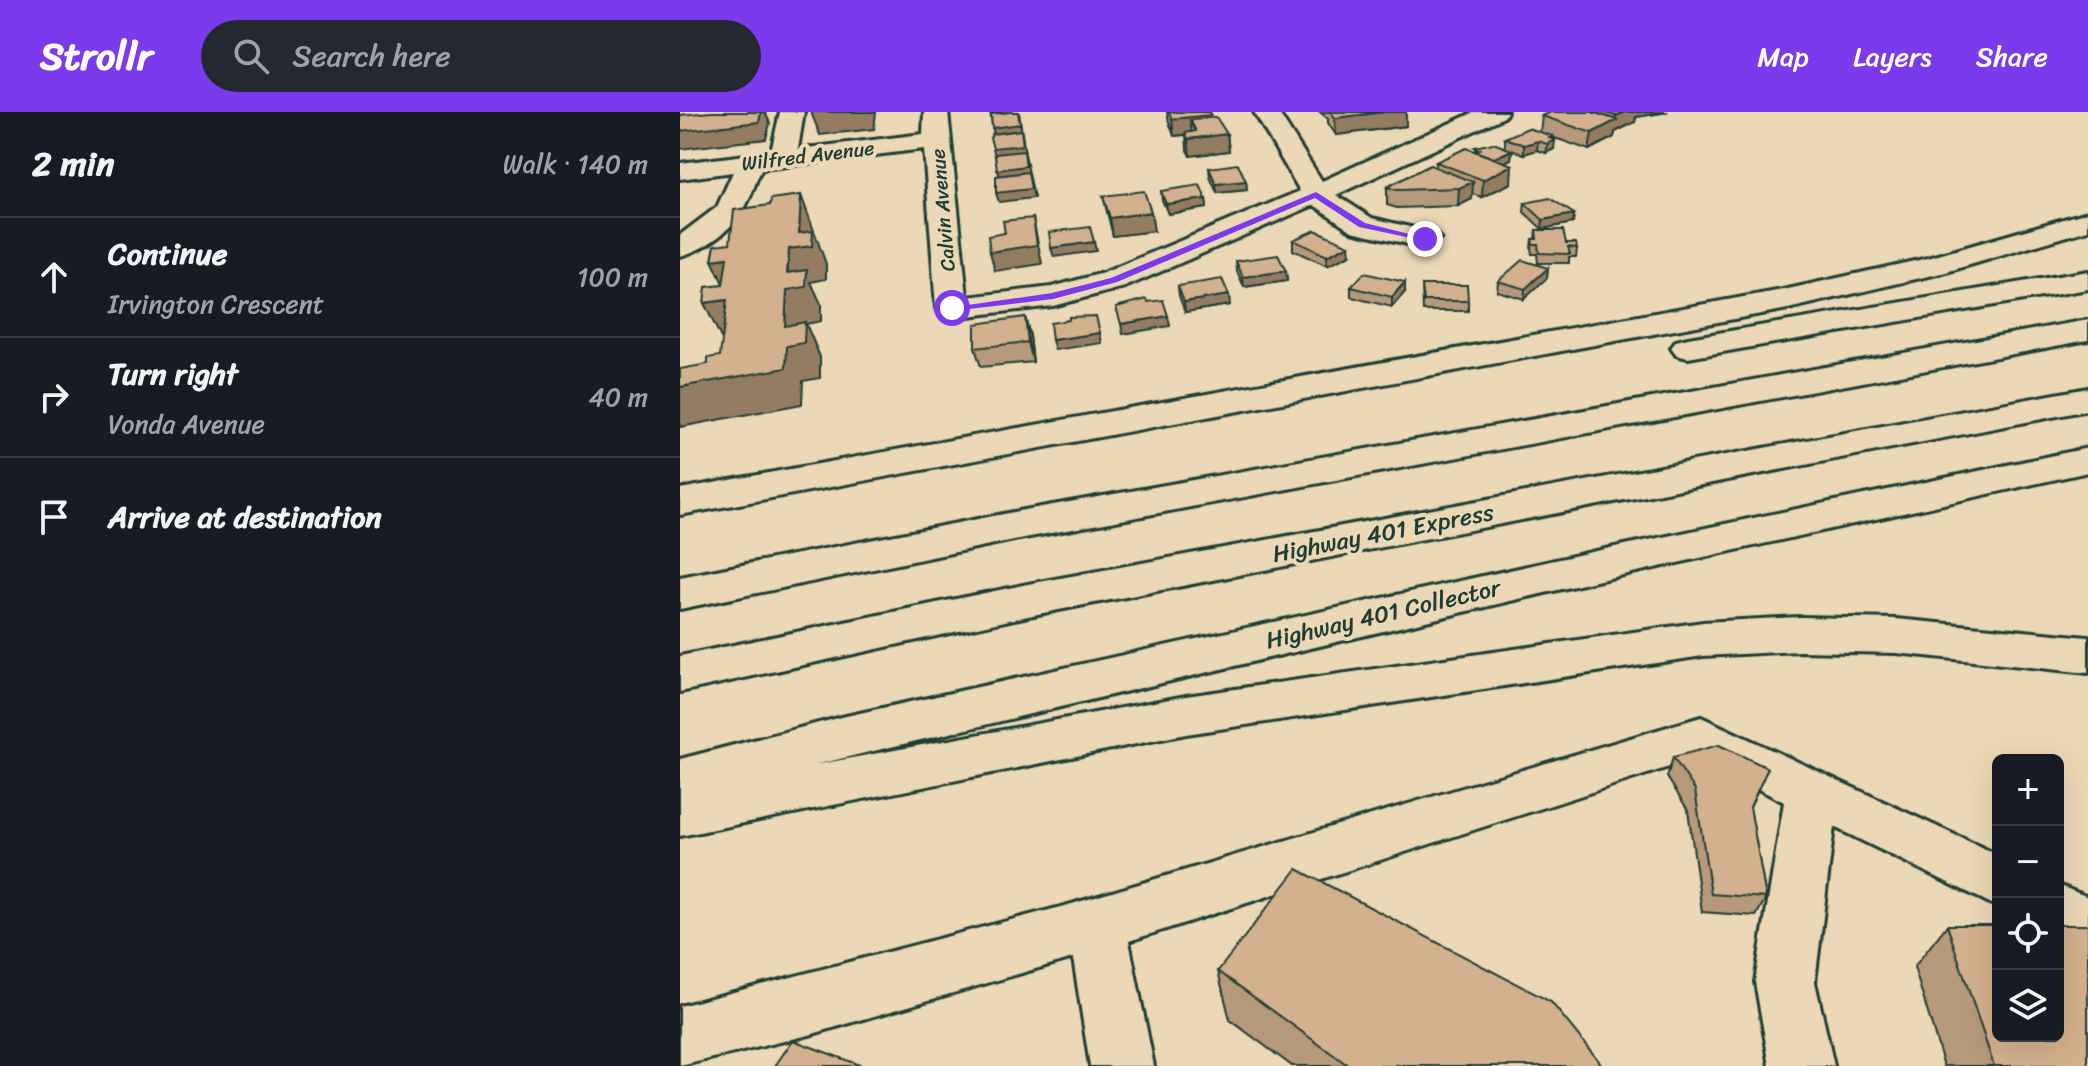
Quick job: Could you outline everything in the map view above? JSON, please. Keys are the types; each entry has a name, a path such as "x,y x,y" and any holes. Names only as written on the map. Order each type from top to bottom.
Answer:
{"main road":[{"path":"783,159 792,112"},
{"path":"1266,112 1316,194 1362,225 1425,239"},
{"path":"1316,194 1495,112"},
{"name":"Wilfred Avenue","path":"680,171 783,159 936,126"},
{"name":"Calvin Avenue","path":"936,126 952,308 1053,296 1114,280 1316,194"},
{"path":"680,247 709,232 736,200 743,175 754,162"},
{"path":"680,502 1788,299 1935,266 2088,221"},
{"path":"1853,320 2088,266"},
{"path":"680,526 1114,446 2088,280"},
{"path":"680,593 1034,522 2088,330"},
{"name":"Highway 401 Express","path":"680,674 1028,600 2088,399"},
{"name":"Highway 401 Collector","path":"680,781 907,722 1596,566 2088,460"},
{"path":"680,813 1186,715 1703,639 1757,634 1931,637 2088,655"},
{"path":"680,1037 841,998 1097,924 1701,737 1992,879"},
{"path":"1802,1066 1785,982 1812,791"},
{"path":"2064,914 2088,926"},
{"path":"1097,924 1122,1066"}],"building":[{"path":"761,112 759,122 680,131 680,115"},
{"path":"1018,112 1020,124 992,128 991,114"},
{"path":"1169,112 1210,112 1211,115 1172,119"},
{"path":"1331,112 1384,112 1335,118"},
{"path":"1551,112 1592,112 1617,120 1592,133 1542,116"},
{"path":"1602,112 1625,112 1616,116"},
{"path":"1216,117 1227,134 1188,139 1185,133 1196,131 1190,120"},
{"path":"1528,128 1552,136 1549,138 1555,140 1547,144 1538,141 1524,145 1505,138"},
{"path":"1021,130 1023,145 993,148 992,134"},
{"path":"1493,143 1512,150 1494,158 1475,151 1480,149 1475,147"},
{"path":"1466,148 1512,165 1483,180 1436,162"},
{"path":"1024,151 1026,166 997,170 995,154"},
{"path":"1238,164 1246,181 1216,184 1209,168"},
{"path":"1430,165 1473,182 1459,188 1397,190 1387,187"},
{"path":"1028,172 1031,189 996,193 996,176"},
{"path":"1200,185 1206,199 1166,204 1161,191"},
{"path":"1144,191 1151,212 1110,218 1103,196"},
{"path":"801,195 799,233 813,231 812,246 789,249 787,273 807,270 806,287 787,290 785,326 805,322 804,343 787,346 786,368 680,387 680,369 708,364 708,358 720,356 727,300 704,303 706,287 723,285 727,258 712,260 715,245 730,243 734,210 770,205 771,199"},
{"path":"1550,198 1574,214 1543,220 1525,203"},
{"path":"1033,218 1037,245 990,252 988,236 1005,233 1003,221"},
{"path":"1090,227 1094,242 1051,248 1049,232"},
{"path":"1315,230 1349,245 1327,256 1293,240"},
{"path":"1536,230 1563,230 1566,243 1576,243 1577,248 1568,247 1570,254 1539,253 1538,244 1533,244 1532,239 1537,239"},
{"path":"1278,255 1286,271 1243,277 1236,261"},
{"path":"1522,260 1548,268 1525,289 1498,281"},
{"path":"1364,273 1405,282 1392,297 1351,287"},
{"path":"1222,279 1229,295 1184,302 1178,286"},
{"path":"1422,285 1467,285 1468,301 1424,301"},
{"path":"1147,299 1148,302 1163,300 1168,316 1121,324 1116,307"},
{"path":"1096,316 1100,333 1052,340 1050,323 1069,320 1069,317"},
{"path":"1025,317 1028,342 975,348 975,324"},
{"path":"1719,745 1768,768 1750,807 1766,898 1711,894 1695,790 1673,757"},
{"path":"1297,869 1551,1002 1603,1066 1349,1066 1218,971"},
{"path":"1947,925 1992,925 1992,1042 2064,1042 2064,925 2088,925 2088,1066 1994,1066"},
{"path":"793,1040 862,1066 775,1066"}],"route":[{"path":"952,308 1053,296 1114,280 1316,194 1362,225 1425,239"}]}
